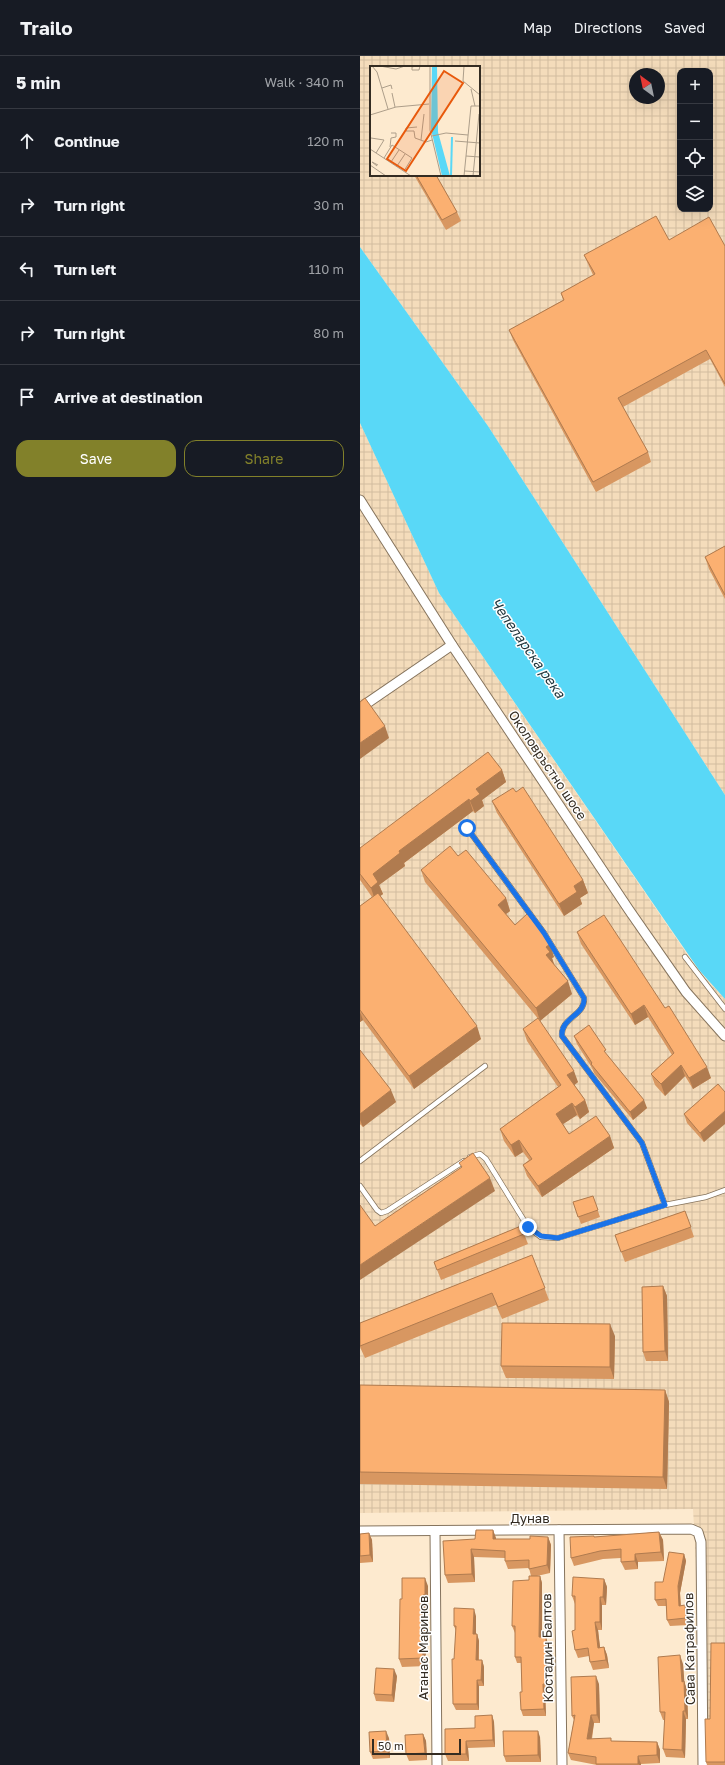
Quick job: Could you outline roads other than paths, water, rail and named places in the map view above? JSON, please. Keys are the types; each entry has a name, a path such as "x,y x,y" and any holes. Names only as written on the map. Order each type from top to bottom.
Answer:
{"street":[{"name":"Околовръстно шосе","path":"360,500 452,645 664,960 686,992 725,1036"},
{"path":"360,708 452,645"},
{"name":"Дунав","path":"360,1531 691,1529 698,1532"},
{"name":"Костадин Балтов","path":"559,1530 562,1765"},
{"name":"Атанас Маринов","path":"436,1531 437,1765"},
{"name":"Сава Катрафилов","path":"698,1532 701,1542 703,1765"}],"lane":[{"path":"467,828 544,933 584,998 582,1008 563,1025 561,1030 562,1036 642,1143 665,1205"},
{"path":"684,957 712,994 725,1008"},
{"path":"360,1161 485,1066"},
{"path":"360,1186 377,1210 382,1212 387,1211 474,1155 480,1154 486,1158 528,1227 541,1236 558,1238 665,1205 706,1197 725,1190"}],"water":[{"name":"Чепеларска река","path":"360,247 488,426 725,795 725,999 699,970 439,593 360,423"}]}
